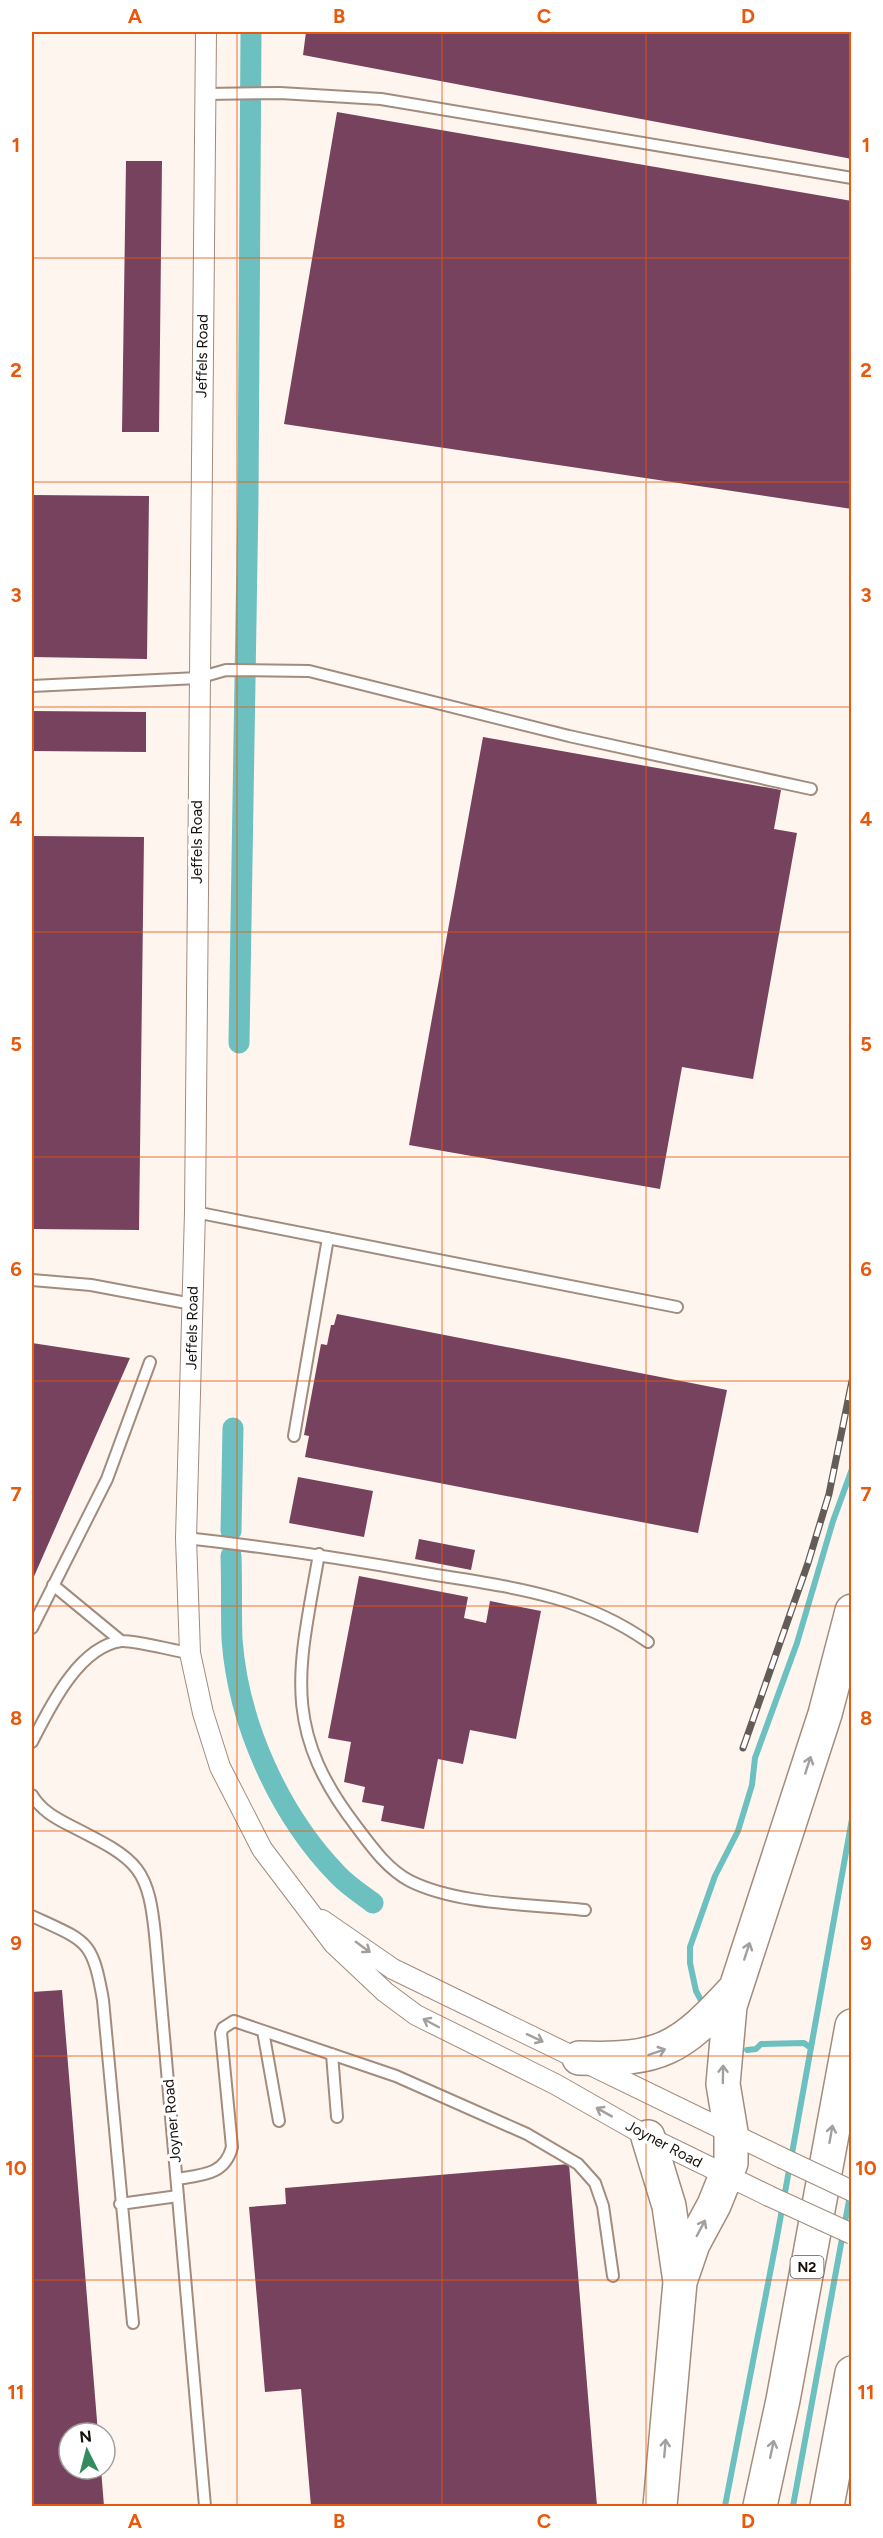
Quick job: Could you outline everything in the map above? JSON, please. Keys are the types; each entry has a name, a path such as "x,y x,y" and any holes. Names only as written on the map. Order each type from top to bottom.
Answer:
{"highway":[{"path":"680,2282 693,2244 726,2176 732,2155 723,2074 729,2016 735,1989 825,1714 852,1611"},
{"path":"579,2058 622,2060 652,2054 673,2046 695,2031 735,1989"},
{"name":"N2","path":"760,2506 783,2400 852,2026"},
{"path":"648,2136 669,2206 680,2282 660,2506"},
{"path":"827,2506 852,2373"}],"street":[{"name":"Jeffels Road","path":"190,1653 186,1538 195,1212 198,678 206,32"},
{"name":"Joyner Road","path":"190,1653 203,1713 220,1767 262,1850 334,1944 363,1972 416,2015 555,2084 726,2176 852,2234"},
{"name":"Joyner Road","path":"314,1916 393,1969 852,2191"}],"lane":[{"path":"205,94 280,93 381,99 852,178"},
{"path":"32,686 198,678 226,670 309,671 569,736 811,789"},
{"path":"195,1212 677,1307"},
{"path":"294,1436 328,1238"},
{"path":"32,1280 91,1286 192,1304"},
{"path":"32,1629 107,1479 150,1362"},
{"path":"186,1538 319,1554 562,1599 595,1610 648,1642"},
{"path":"319,1554 301,1657 301,1704 310,1750 333,1796 387,1865 409,1881 435,1890 474,1898 585,1910"},
{"path":"53,1585 121,1641 190,1653"},
{"path":"32,1742 52,1703 74,1671 99,1651 121,1641"},
{"name":"Joyner Road","path":"32,1795 38,1805 56,1818 123,1853 139,1869 148,1892 154,1927 205,2506"},
{"path":"32,1916 77,1937 91,1951 96,1963 103,2000 120,2204 133,2323"},
{"path":"177,2180 214,2173 230,2158 232,2147 221,2039 223,2028 234,2021 396,2076 527,2134 578,2164 595,2183 603,2205 613,2276"},
{"path":"263,2031 279,2121"},
{"path":"332,2054 337,2117"},
{"path":"120,2204 178,2196"}],"building":[{"path":"306,32 852,32 852,159 303,55"},
{"path":"337,112 852,201 852,509 284,424"},
{"path":"126,161 162,161 159,432 122,432"},
{"path":"32,495 149,496 147,659 32,657"},
{"path":"32,711 146,712 146,752 32,751"},
{"path":"483,737 781,790 774,829 797,833 753,1079 682,1067 660,1189 409,1145"},
{"path":"32,836 144,837 139,1230 32,1229"},
{"path":"337,1314 727,1390 698,1533 305,1457 309,1436 304,1435 321,1344 327,1345 331,1325 334,1325"},
{"path":"32,1343 130,1358 32,1581"},
{"path":"298,1477 373,1491 364,1537 289,1523"},
{"path":"419,1539 475,1550 471,1570 415,1559"},
{"path":"359,1576 468,1597 464,1618 486,1623 490,1601 541,1611 516,1739 470,1730 463,1764 438,1759 424,1829 381,1821 384,1806 362,1802 365,1787 344,1782 351,1742 328,1738"},
{"path":"62,1990 97,2421 57,2421 57,2481 102,2481 104,2506 32,2506 32,1992"},
{"path":"569,2164 597,2506 311,2506 301,2389 265,2392 249,2207 286,2204 285,2188"}],"waterway":[{"path":"239,1043 248,499 251,32"},
{"path":"231,1531 233,1428"},
{"path":"703,2004 696,1991 690,1963 690,1947 715,1876 738,1831 752,1785 755,1758 797,1643 833,1521 852,1469"},
{"path":"231,1556 232,1639 236,1671 243,1703 265,1766 297,1824 316,1850 341,1878 373,1903"},
{"path":"725,2506 777,2237 852,1819"},
{"path":"747,2050 756,2049 761,2044 804,2043 811,2048"},
{"path":"793,2506 850,2195"}],"railway":[{"path":"743,1748 808,1563 829,1494 852,1381"}]}
